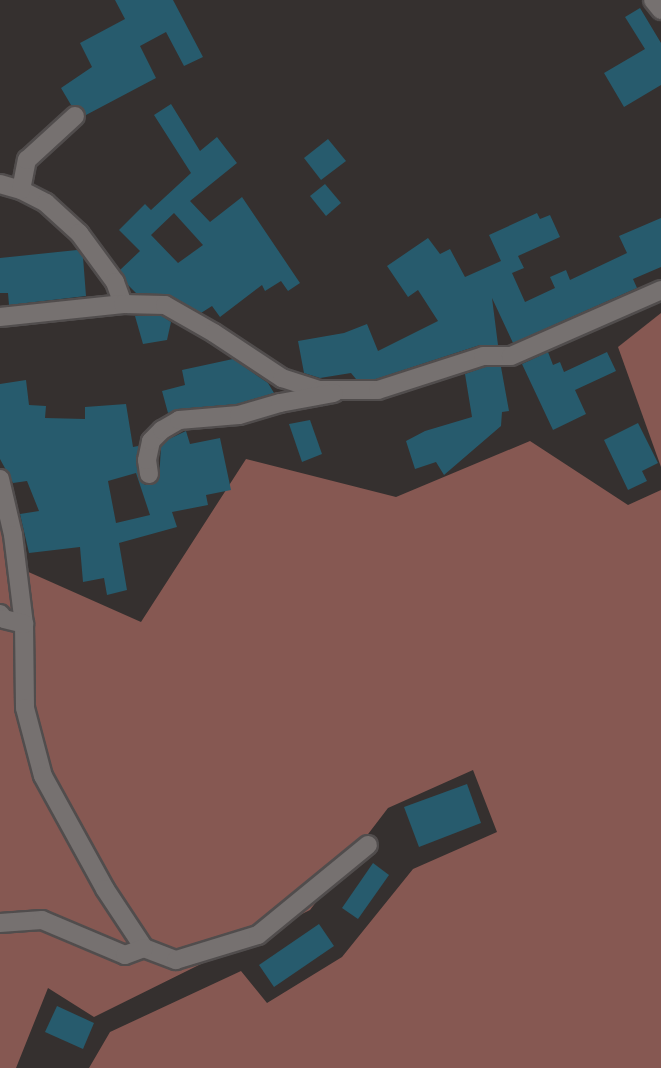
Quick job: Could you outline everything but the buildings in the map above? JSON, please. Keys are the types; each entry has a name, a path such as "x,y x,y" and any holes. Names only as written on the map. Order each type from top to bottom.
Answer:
{"street":[{"path":"653,0 661,9"},
{"path":"21,190 27,160 75,116"},
{"path":"0,184 21,190 46,203 79,233 115,282 123,304"},
{"path":"0,317 123,304 165,305 215,332 282,378 320,390 377,390 483,356 511,356 661,290"},
{"path":"149,474 147,460 151,441 162,430 179,420 239,415 280,403 310,400 348,390"},
{"path":"0,479 13,535 24,624 25,708 43,776 105,889 144,948 176,960 258,935 368,845"},
{"path":"0,614 4,619 24,624"},
{"path":"0,923 42,920 125,955 144,948"}],"shaded area":[{"path":"661,313 661,467 618,347"},
{"path":"530,441 628,505 661,490 661,1068 89,1068 110,1032 241,971 267,1003 342,957 413,869 497,832 473,770 388,808 310,910 94,1017 48,988 16,1068 0,1068 0,510 24,570 141,622 246,459 396,497"}]}
